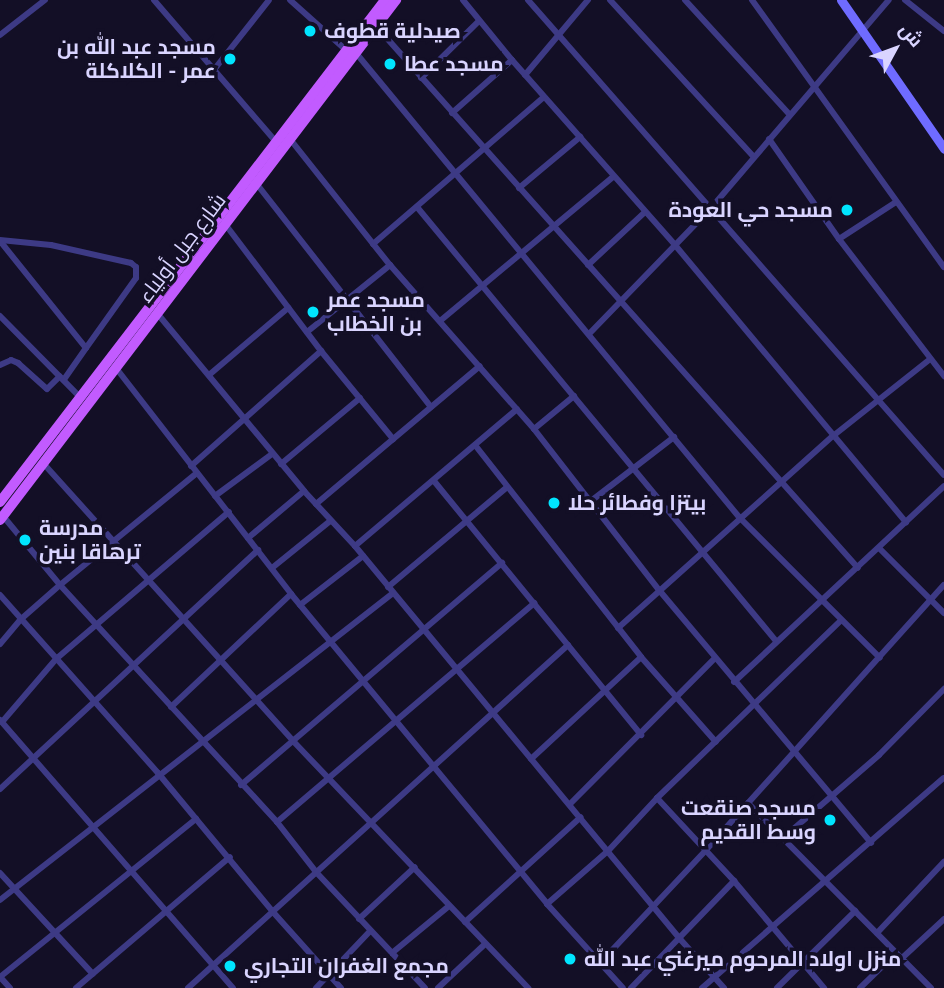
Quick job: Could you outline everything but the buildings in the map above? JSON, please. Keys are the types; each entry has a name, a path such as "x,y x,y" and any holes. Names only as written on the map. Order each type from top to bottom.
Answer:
{"main road":[{"name":"شارع جبل أولياء","path":"0,502 80,397 283,143 385,0"},
{"name":"شارع جبل أولياء","path":"351,51 376,26 396,0"},
{"name":"شارع جبل أولياء","path":"1,518 256,183 283,143"}],"street":[{"path":"0,35 45,0"},
{"path":"154,0 213,71 283,143 517,409 734,682 871,843"},
{"path":"213,71 269,0"},
{"path":"290,0 351,51 522,252 739,517 818,600 880,658"},
{"path":"463,0 544,97 676,245 906,522"},
{"path":"528,0 944,475"},
{"path":"525,75 588,0"},
{"path":"610,0 754,157"},
{"path":"685,0 789,114"},
{"path":"752,0 944,267"},
{"path":"841,0 944,149"},
{"path":"589,334 712,207 889,0"},
{"path":"905,0 944,31"},
{"path":"421,78 479,21"},
{"path":"376,26 858,568"},
{"path":"452,113 512,60"},
{"path":"373,244 544,97"},
{"path":"519,188 580,137"},
{"path":"769,139 839,239 944,375"},
{"path":"440,321 614,176"},
{"path":"256,183 431,407"},
{"path":"839,239 896,202"},
{"path":"417,207 776,641"},
{"path":"588,265 646,212"},
{"path":"225,224 321,351 393,439"},
{"path":"0,241 86,348"},
{"path":"0,241 51,246 131,263 136,267 136,278 62,378 47,388 18,363 11,360 0,365"},
{"path":"307,332 390,265"},
{"path":"209,375 288,308"},
{"path":"157,313 272,454 355,546 680,939 724,988"},
{"path":"0,316 80,397"},
{"path":"191,466 321,351"},
{"path":"618,628 739,517 833,436 930,359"},
{"path":"316,504 480,366"},
{"path":"115,367 291,594 547,904 622,988"},
{"path":"534,429 574,396"},
{"path":"281,464 360,398"},
{"path":"355,546 517,409"},
{"path":"591,501 674,437"},
{"path":"475,445 641,657 716,741"},
{"path":"215,496 272,454"},
{"path":"43,463 221,663 528,988"},
{"path":"0,644 20,620 60,585 197,473"},
{"path":"434,481 641,734"},
{"path":"734,682 818,600 858,568 944,486"},
{"path":"0,900 158,773 333,642 508,487"},
{"path":"248,538 304,491"},
{"path":"229,512 95,623 56,659 1,721 233,988"},
{"path":"1,518 277,822 316,872 425,988"},
{"path":"272,568 330,521"},
{"path":"880,548 944,613"},
{"path":"0,789 258,550"},
{"path":"300,605 363,556"},
{"path":"241,785 502,563"},
{"path":"600,963 706,850 944,585"},
{"path":"171,706 221,663 291,594"},
{"path":"0,596 158,773 273,912 341,988"},
{"path":"277,822 399,722 534,603"},
{"path":"547,904 608,851 657,798 839,621"},
{"path":"188,988 568,645"},
{"path":"531,759 641,657"},
{"path":"570,804 715,658"},
{"path":"783,838 879,755 944,689"},
{"path":"702,988 944,778"},
{"path":"657,798 734,881 824,988"},
{"path":"748,803 931,988"},
{"path":"465,922 581,817"},
{"path":"10,988 0,977 195,819"},
{"path":"76,988 230,857"},
{"path":"877,933 944,862"},
{"path":"359,919 415,867"},
{"path":"0,873 93,974"},
{"path":"631,988 734,881"},
{"path":"392,953 449,906"},
{"path":"777,988 855,911"},
{"path":"860,988 944,919"},
{"path":"316,988 370,930"},
{"path":"438,988 485,944"},
{"path":"513,988 521,981"}],"place":[{"name":"صيدلية قطوف","path":"310,31"},
{"name":"مسجد عبد الله بن عمر - الكلاكلة","path":"230,59"},
{"name":"مسجد عطا","path":"390,64"},
{"name":"مسجد حي العودة","path":"847,210"},
{"name":"مسجد عمر بن الخطاب","path":"313,312"},
{"name":"بيتزا وفطائر حلا","path":"554,503"},
{"name":"مدرسة ترهاقا بنين","path":"25,540"},
{"name":"مسجد صنقعت وسط القديم","path":"830,820"},
{"name":"منزل اولاد المرحوم ميرغني عبد الله","path":"570,959"},
{"name":"مجمع الغفران التجاري","path":"230,966"}]}
